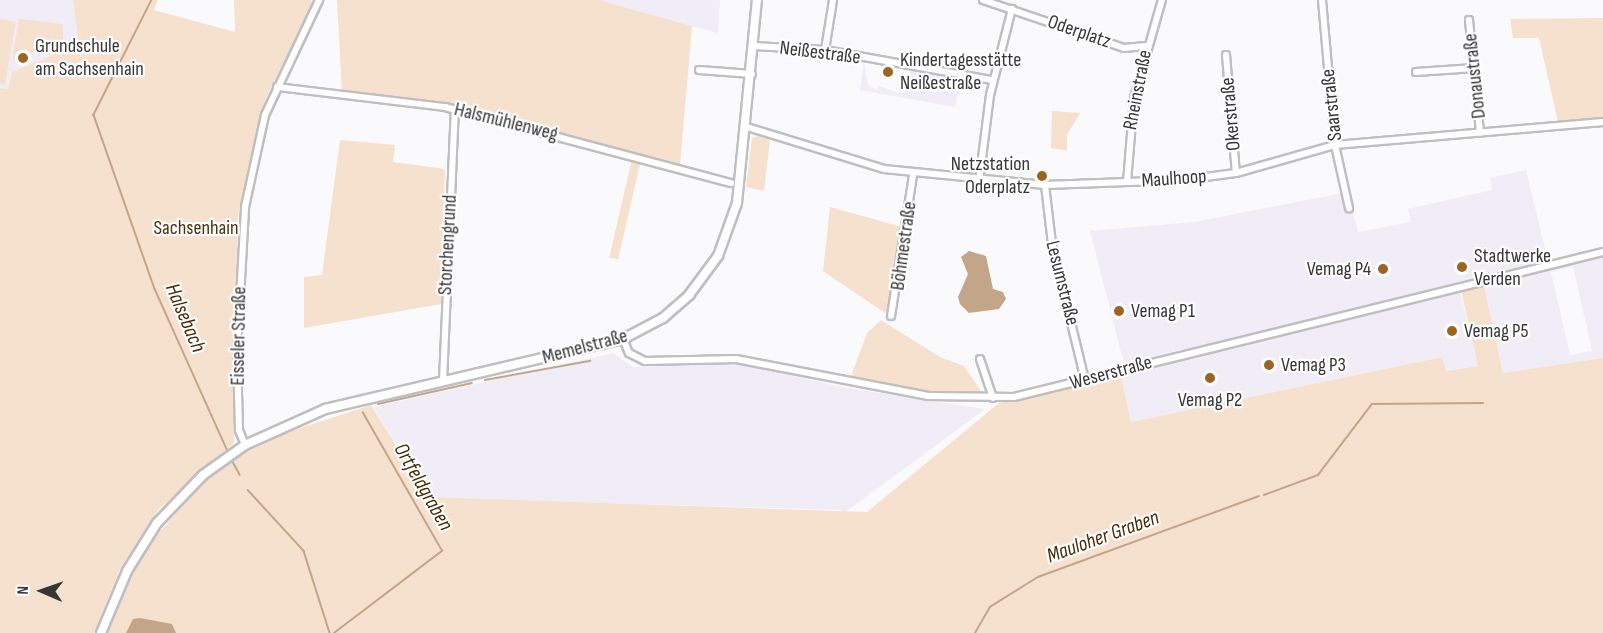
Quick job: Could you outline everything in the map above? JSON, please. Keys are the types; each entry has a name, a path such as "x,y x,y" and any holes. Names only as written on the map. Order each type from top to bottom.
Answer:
{"street":[{"name":"Eisseler Straße","path":"245,445 239,430 237,352 242,236 257,147 277,87 319,0"},
{"name":"Memelstraße","path":"245,445 325,409 623,339 680,303 717,256 737,202 747,127 757,0"},
{"path":"825,50 833,0"},
{"name":"Oderplatz","path":"983,0 1124,48 1146,46"},
{"name":"Rheinstraße","path":"1127,182 1130,120 1146,46 1162,0"},
{"name":"Saarstraße","path":"1322,0 1335,145 1349,208"},
{"path":"979,182 992,80 1012,9"},
{"name":"Donaustraße","path":"1469,20 1480,132"},
{"name":"Neißestraße","path":"754,46 825,50 992,80"},
{"name":"Okerstraße","path":"1226,55 1236,173"},
{"path":"1416,72 1475,68"},
{"path":"699,70 752,74"},
{"name":"Halsmühlenweg","path":"277,87 455,109 730,183"},
{"name":"Storchengrund","path":"443,381 455,109"},
{"name":"Maulhoop","path":"747,127 857,163 913,175 979,182 1046,185 1127,182 1236,173 1335,145 1603,122"},
{"name":"Böhmestraße","path":"891,316 913,175"},
{"name":"Lesumstraße","path":"1046,185 1049,233 1085,380"},
{"name":"Weserstraße","path":"623,339 629,352 645,361 736,359 928,396 993,398 1085,380 1603,252"},
{"path":"980,359 993,398"},
{"path":"101,633 127,571 157,523 225,458 245,445"}],"shaded area":[{"name":"Grundschule am Sachsenhain","path":"0,0 73,0 80,44 12,72 8,89 0,88"},
{"path":"599,0 720,0 718,33 692,26"},
{"path":"864,62 868,85 877,90 879,86 898,93 907,88 910,69 960,78 955,107 860,90"},
{"path":"1526,170 1548,261 1603,249 1603,358 1503,373 1484,285 1512,278 1510,269 1458,282 1478,366 1445,371 1442,357 1131,422 1121,376 1185,358 1182,349 1124,364 1090,231 1194,222 1348,192 1358,232 1411,222 1408,209 1492,190 1490,178","holes":["1573,266 1592,351 1570,355 1551,272"]},
{"path":"969,251 986,256 993,289 1003,292 1006,299 999,309 969,313 960,304 958,297 968,274 961,257"},
{"path":"613,353 633,367 739,363 841,387 985,409 843,514 841,510 429,498 373,407"},
{"path":"140,618 172,624 176,633 126,633 133,619"}],"green space":[{"name":"Sachsenhain","path":"73,0 158,0 154,10 235,32 234,0 311,0 312,7 265,100 238,215 234,443 158,510 121,567 94,633 0,633 0,88 8,89 12,72 79,44"},
{"path":"337,0 599,0 692,26 680,166 444,103 342,92"},
{"path":"1603,18 1603,118 1558,122 1539,38 1513,38 1510,19"},
{"path":"0,19 16,22 5,85 0,84"},
{"path":"19,19 63,24 63,41 12,60"},
{"path":"1052,111 1080,113 1067,135 1067,151 1051,148"},
{"path":"758,136 770,140 764,191 746,187 752,138"},
{"path":"340,140 395,145 393,162 445,169 441,304 304,328 304,277 322,275"},
{"path":"632,159 641,161 618,259 609,257"},
{"path":"830,207 902,227 894,298 885,313 823,271"},
{"path":"1484,285 1503,373 1603,358 1603,633 107,633 133,571 157,535 207,478 236,457 291,431 371,405 428,497 867,512 999,403 1121,376 1131,422 1442,357 1446,371 1478,366 1461,290"},
{"path":"881,320 940,357 964,366 983,394 963,396 850,379 867,333"}],"waterway":[{"name":"Halsebach","path":"152,0 94,115 155,289 229,454"},
{"name":"Ortfeldgraben","path":"485,380 590,361"},
{"name":"Ortfeldgraben","path":"378,404 472,383"},
{"name":"Mauloher Graben","path":"1264,495 1318,475 1372,404 1483,403"},
{"name":"Ortfeldgraben","path":"334,633 442,551 363,413"},
{"name":"Halsebach","path":"231,458 240,475"},
{"name":"Halsebach","path":"248,490 304,551 330,633"},
{"name":"Mauloher Graben","path":"975,633 990,607 1038,577 1259,496"}],"place":[{"name":"Grundschule am Sachsenhain","path":"23,58"},
{"name":"Kindertagesstätte Neißestraße","path":"888,72"},
{"name":"Netzstation Oderplatz","path":"1042,176"},
{"name":"Stadtwerke Verden","path":"1462,267"},
{"name":"Vemag P4","path":"1383,269"},
{"name":"Vemag P1","path":"1119,311"},
{"name":"Vemag P5","path":"1452,331"},
{"name":"Vemag P3","path":"1269,365"},
{"name":"Vemag P2","path":"1210,378"}]}
